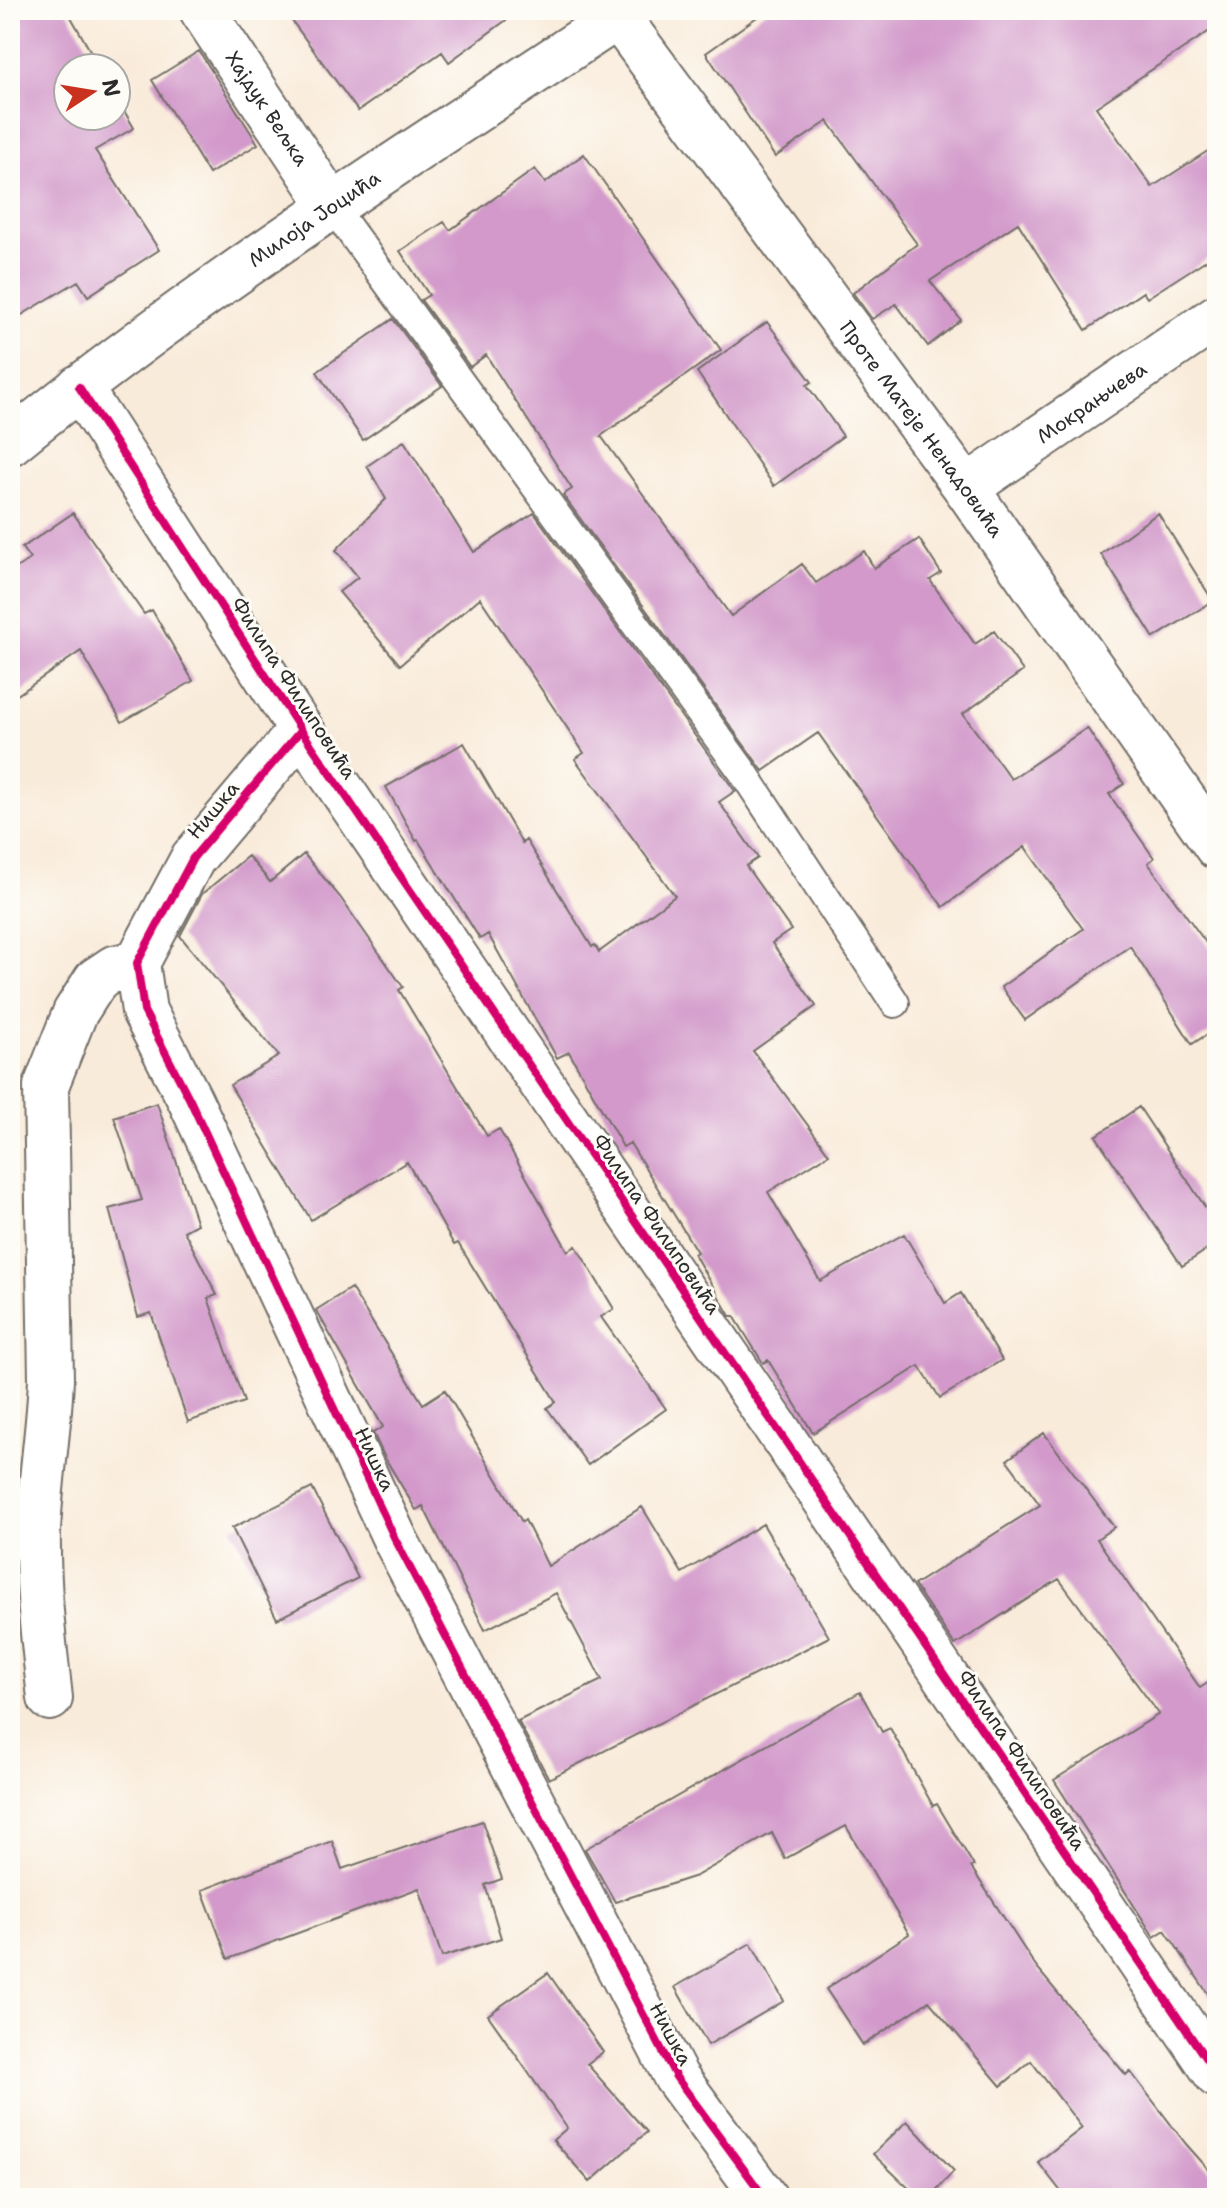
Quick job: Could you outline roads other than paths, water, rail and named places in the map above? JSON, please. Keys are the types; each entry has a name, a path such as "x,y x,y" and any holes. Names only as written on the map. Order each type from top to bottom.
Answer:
{"street":[{"name":"Хајдук Вељка","path":"202,10 332,206"},
{"name":"Милоја Јоцића","path":"10,443 79,387 332,206 623,14"},
{"name":"Проте Матеје Ненадовића","path":"623,14 966,488 1217,847"},
{"name":"Мокрањчева","path":"966,488 1217,317"},
{"name":"Филипа Филиповића","path":"79,387 301,730 1217,2075"},
{"name":"Нишка","path":"301,730 193,858 137,963 144,1011 190,1100 395,1539 676,2077 765,2198"},
{"path":"50,1698 39,1590 38,1530 51,1379 46,1086 75,1013 96,980 114,968 137,963"}],"lane":[{"path":"332,206 743,772 895,1003"}]}
